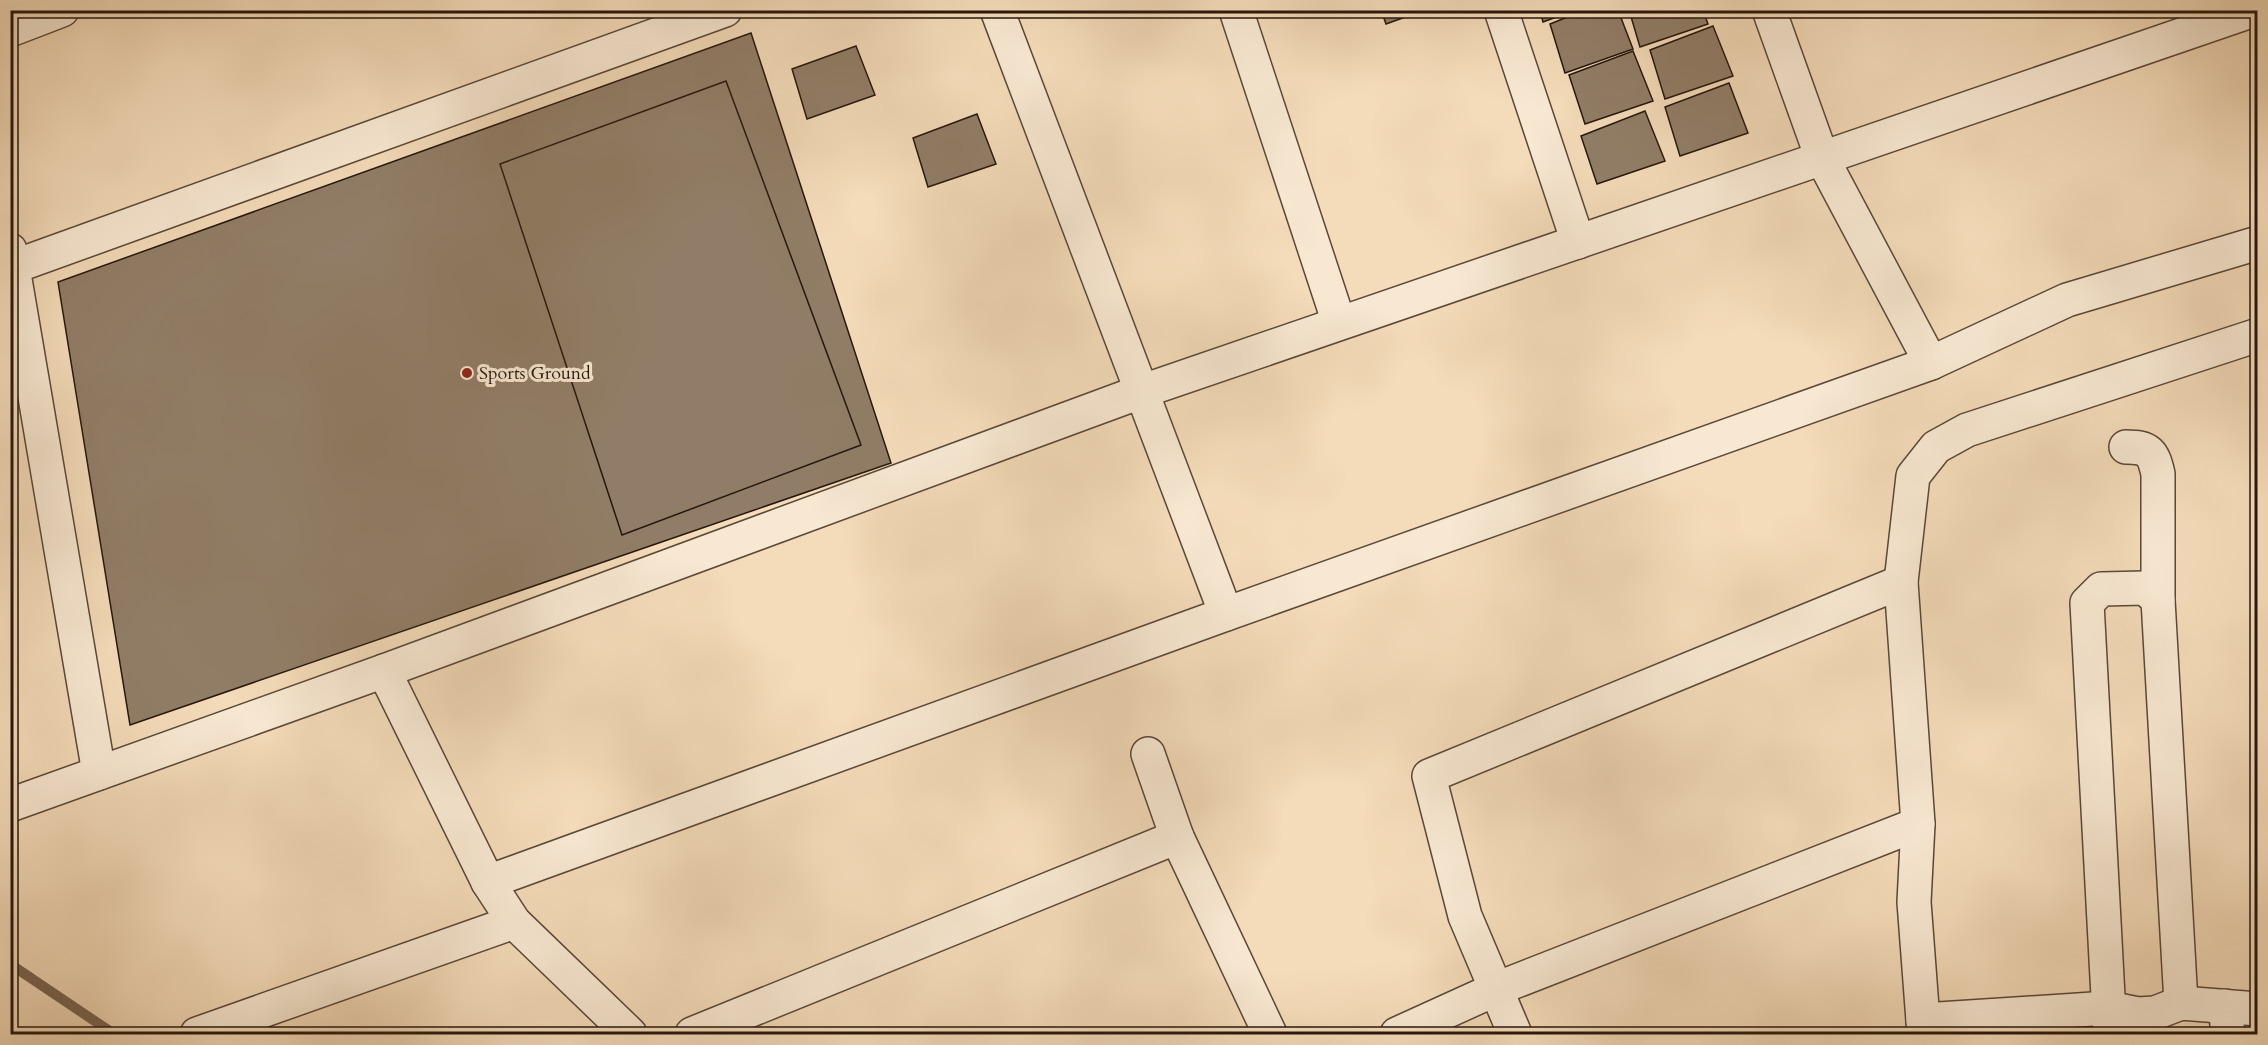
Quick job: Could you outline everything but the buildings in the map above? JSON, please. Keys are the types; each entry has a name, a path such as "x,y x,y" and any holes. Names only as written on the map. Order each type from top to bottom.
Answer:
{"street":[{"path":"10,30 62,10"},
{"path":"99,773 12,258 725,10"},
{"path":"997,10 1226,615"},
{"path":"1236,10 1339,323"},
{"path":"1501,10 1578,242"},
{"path":"1769,10 1822,159 1931,363"},
{"path":"10,805 384,671 1140,392 2254,10"},
{"path":"488,882 1931,363 2067,300 2258,243"},
{"path":"2258,335 1967,430 1936,447 1913,476 1901,582 1918,824 1914,902 1923,1028 2109,1021 2138,1014 2155,1013 2181,1003 2227,1020 2258,1009"},
{"path":"2126,447 2141,447 2154,456 2158,474 2158,600 2181,1003"},
{"path":"1515,1035 1465,916 1429,776 1901,582"},
{"path":"2109,1021 2087,603 2101,589 2145,588 2158,600"},
{"path":"384,671 488,882 514,922 630,1035"},
{"path":"1148,754 1177,837 1268,1034"},
{"path":"1397,1035 1496,989 1918,824"},
{"path":"692,1035 1177,837"},
{"path":"197,1035 514,922"}],"waterway":[{"path":"10,964 114,1034"}],"place":[{"name":"Sports Ground","path":"467,373"}]}
